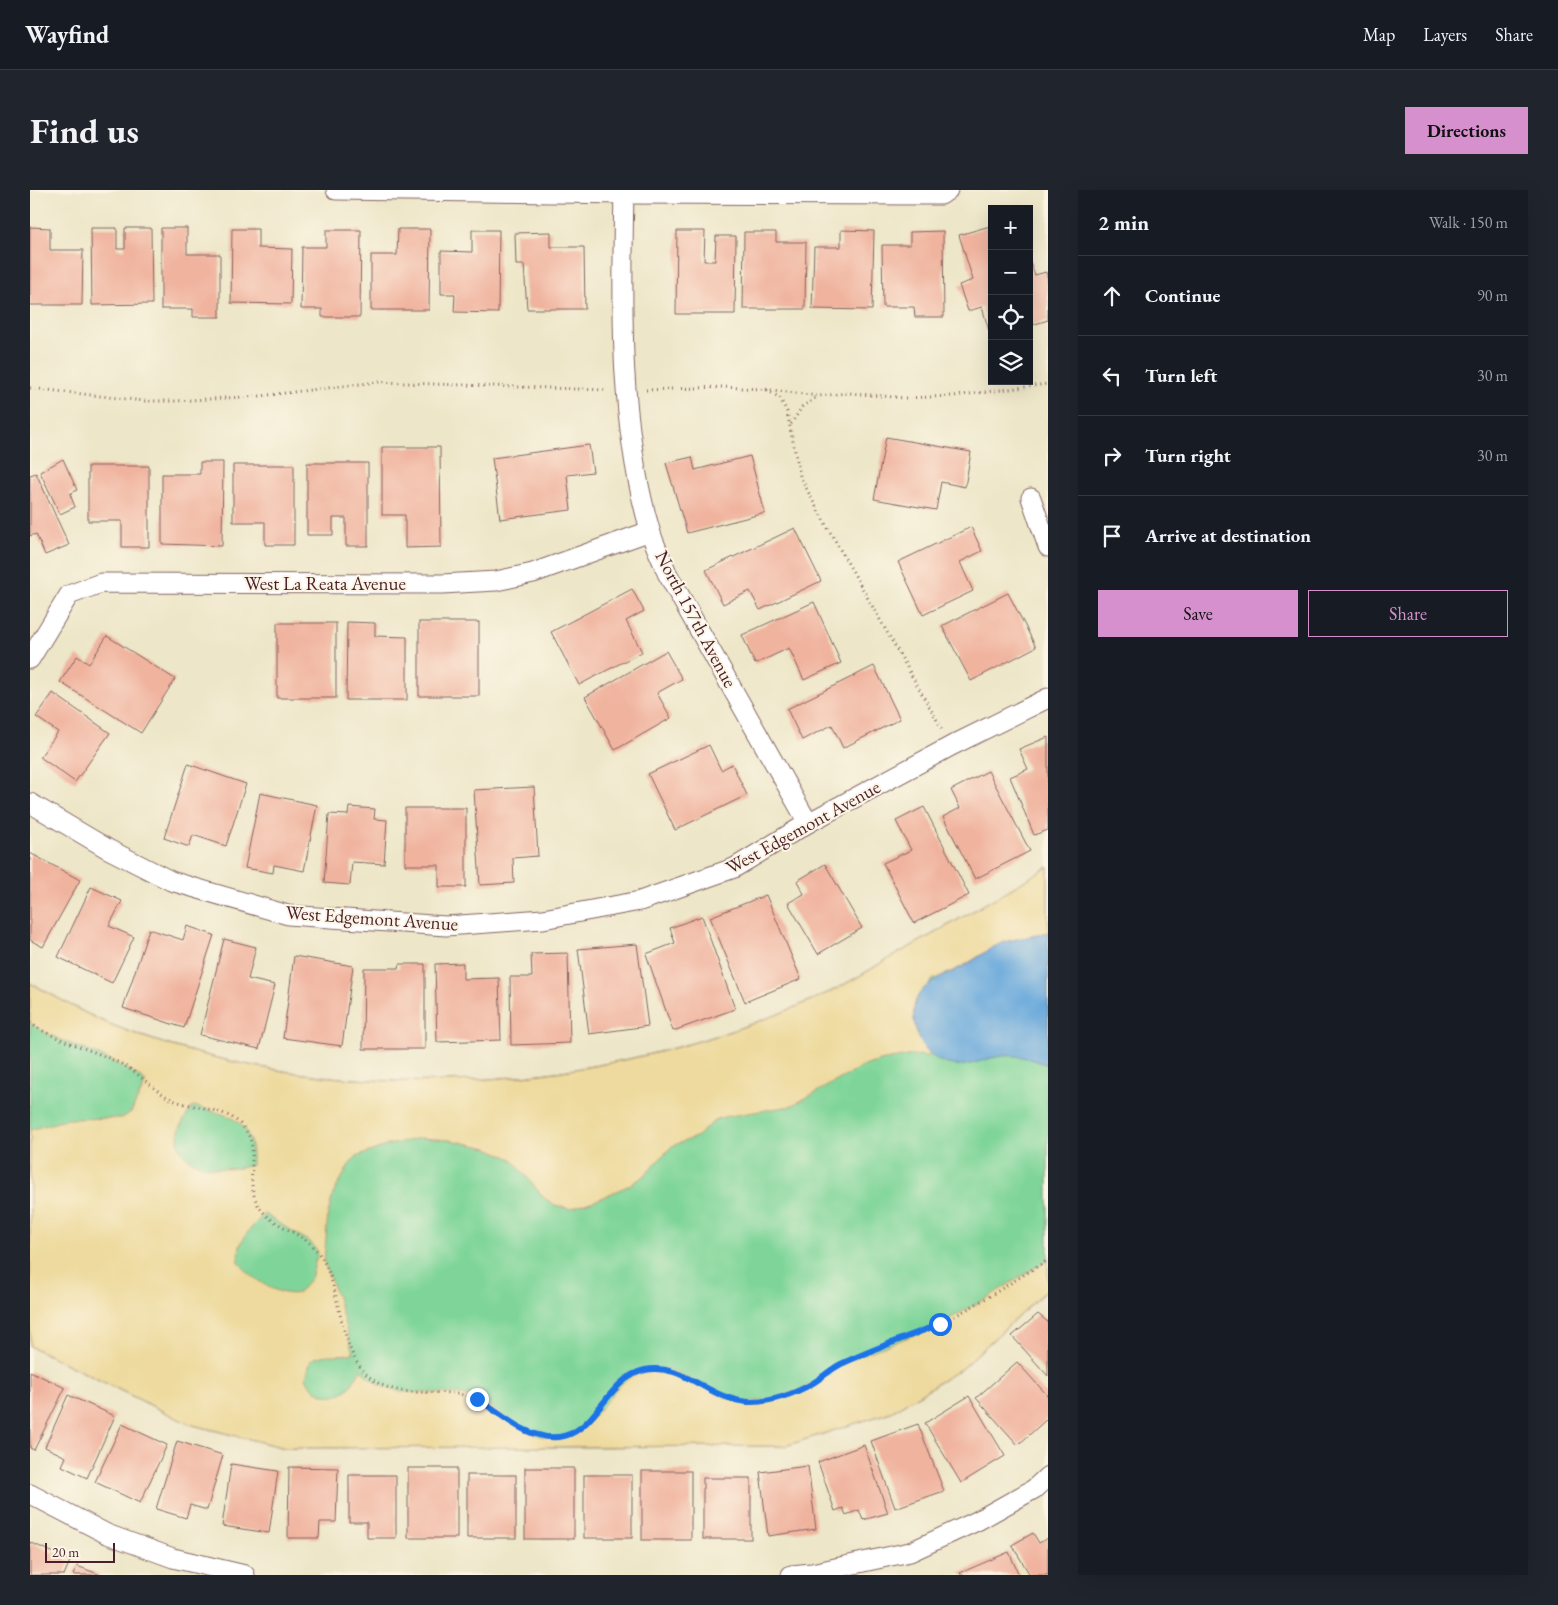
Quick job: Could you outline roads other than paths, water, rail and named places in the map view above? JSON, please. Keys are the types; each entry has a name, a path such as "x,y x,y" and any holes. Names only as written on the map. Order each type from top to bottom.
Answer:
{"street":[{"path":"336,190 941,195 948,190"},
{"name":"North 157th Avenue","path":"624,192 625,390 632,448 650,531 667,573 808,823"},
{"path":"1031,498 1048,547"},
{"name":"West La Reata Avenue","path":"30,659 69,595 101,583 442,584 496,581 533,573 650,531"},
{"name":"West Edgemont Avenue","path":"30,803 108,849 171,881 288,916 446,926 543,919 640,901 734,868 808,823 953,745 1048,698"},
{"path":"791,1575 812,1573 910,1552 977,1521 1034,1489 1048,1476"},
{"path":"30,1494 106,1534 173,1558 245,1575"}],"water":[{"path":"1048,932 1048,1065 1016,1056 1003,1056 966,1065 954,1065 942,1062 927,1052 918,1036 914,1015 915,1004 925,988 995,946"}]}
